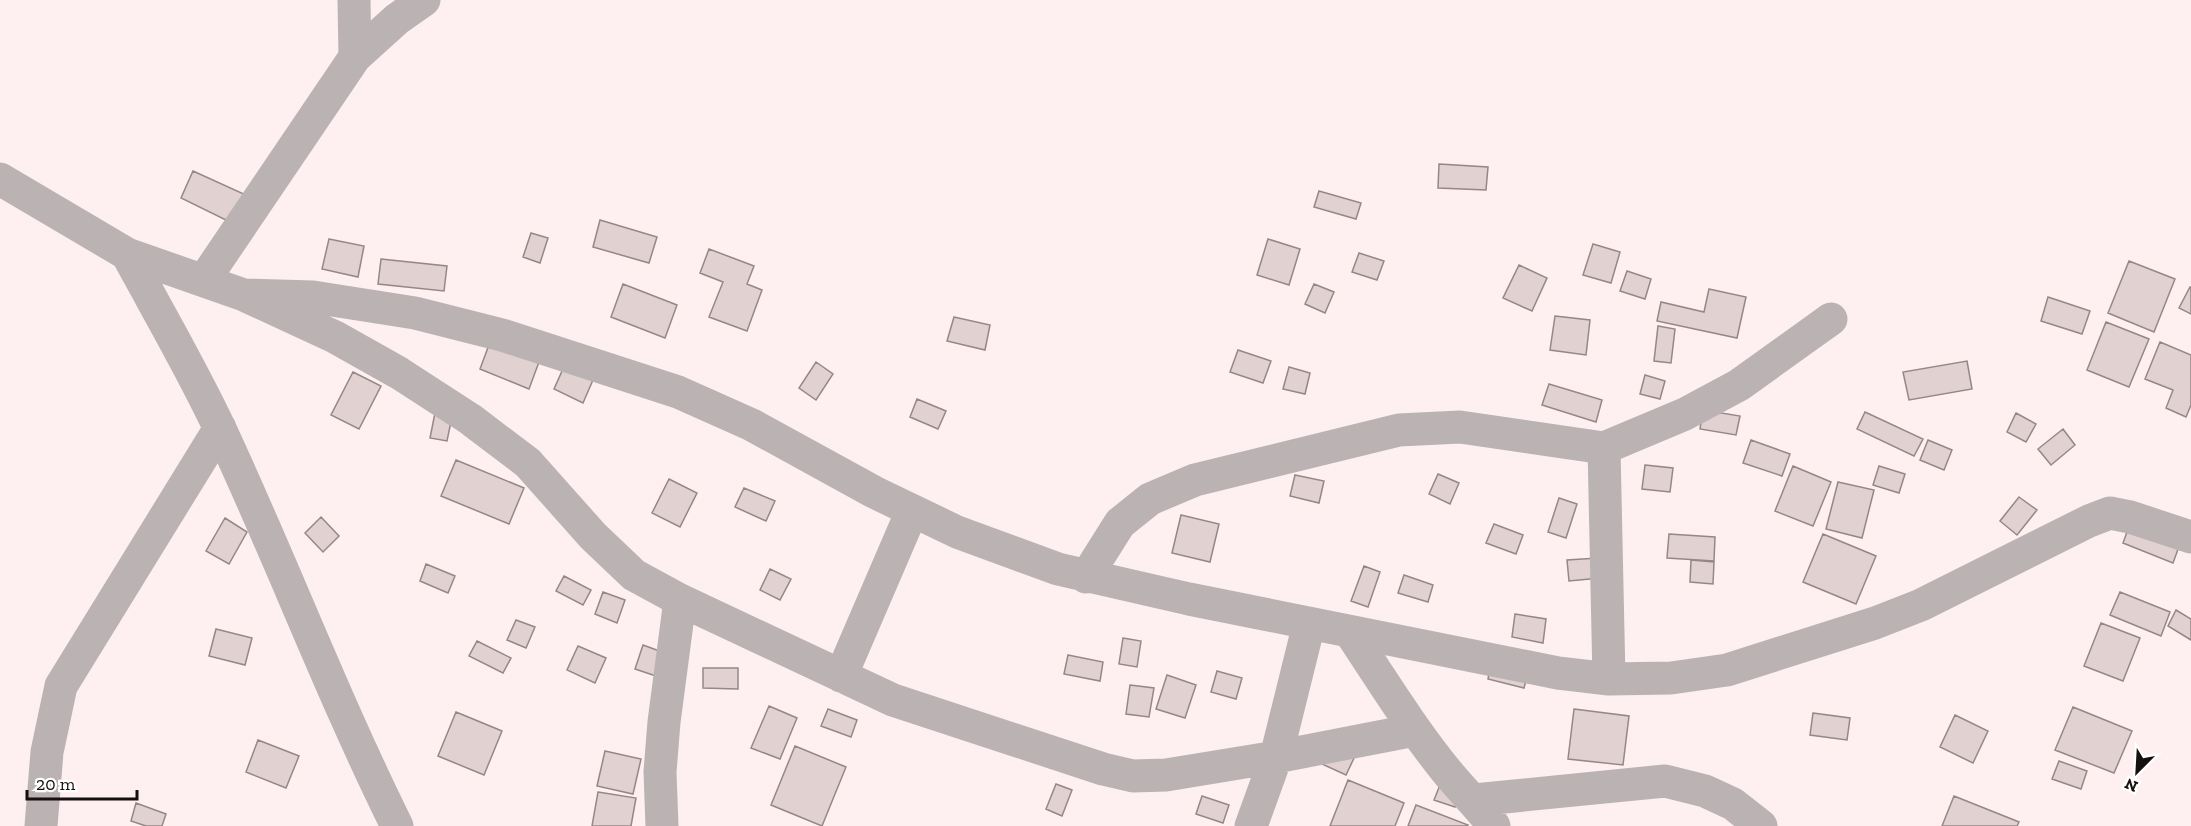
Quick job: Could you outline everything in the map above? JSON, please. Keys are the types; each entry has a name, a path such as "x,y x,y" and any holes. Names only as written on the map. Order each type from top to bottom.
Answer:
{"street":[{"path":"354,0 355,57"},
{"path":"204,280 355,57 397,19 424,0"},
{"path":"0,179 128,254 244,296 335,337 399,373 470,419 528,463 593,536 634,574 680,600 893,700 1103,769 1133,776 1166,775 1276,757 1415,730"},
{"path":"128,254 220,428 276,550 362,755 397,826"},
{"path":"244,296 313,297 415,313 502,335 678,392 752,425 874,492 957,532 1058,569 1086,577 1309,624 1558,673 1609,679 1671,678 1727,670 1875,623 1921,605 2089,521 2110,513 2130,516 2191,537"},
{"path":"1086,577 1120,523 1150,499 1206,477 1399,430 1460,427 1604,448 1685,414 1739,385 1830,319"},
{"path":"41,826 48,752 61,686 220,428"},
{"path":"1604,448 1609,679"},
{"path":"841,676 912,511"},
{"path":"662,826 660,772 662,742 680,600"},
{"path":"1251,826 1276,757 1309,624"},
{"path":"1350,632 1415,730 1450,776 1474,800 1494,826"},
{"path":"1474,800 1665,781 1705,791 1733,804 1761,826"}],"building":[{"path":"1439,164 1488,167 1486,190 1438,188"},
{"path":"193,171 246,195 232,223 181,198"},
{"path":"1319,191 1361,203 1356,219 1314,207"},
{"path":"600,220 657,237 649,263 593,247"},
{"path":"531,233 548,238 540,263 523,257"},
{"path":"329,239 364,246 358,277 322,269"},
{"path":"1268,239 1300,249 1289,285 1257,275"},
{"path":"1593,244 1620,252 1611,283 1583,275"},
{"path":"709,249 754,266 747,284 762,290 747,331 709,317 723,282 700,273"},
{"path":"1359,253 1384,261 1377,280 1352,272"},
{"path":"381,259 447,266 444,291 378,284"},
{"path":"2129,261 2175,279 2154,332 2108,313"},
{"path":"1519,265 1547,278 1532,311 1503,298"},
{"path":"1627,271 1651,279 1645,299 1620,291"},
{"path":"623,284 677,305 665,338 611,317"},
{"path":"1314,284 1334,292 1325,313 1305,304"},
{"path":"2191,287 2191,314 2179,308"},
{"path":"1709,289 1746,297 1737,338 1657,321 1661,302 1704,312"},
{"path":"2048,297 2090,311 2082,334 2041,321"},
{"path":"1555,316 1590,320 1586,355 1550,350"},
{"path":"954,317 990,325 985,350 947,341"},
{"path":"2106,322 2149,339 2129,387 2087,370"},
{"path":"1658,326 1675,329 1671,363 1654,361"},
{"path":"490,342 539,362 529,389 480,369"},
{"path":"2160,342 2191,355 2191,405 2186,417 2166,408 2173,390 2145,379"},
{"path":"1238,350 1271,361 1263,383 1230,372"},
{"path":"567,360 596,373 583,403 554,389"},
{"path":"1967,361 1972,389 1909,400 1903,372"},
{"path":"816,362 833,374 816,400 799,388"},
{"path":"1289,367 1310,373 1305,394 1283,389"},
{"path":"353,372 381,386 359,429 331,415"},
{"path":"1645,375 1665,381 1660,399 1640,394"},
{"path":"1549,384 1602,400 1596,422 1542,405"},
{"path":"917,399 946,411 938,429 910,417"},
{"path":"436,408 453,412 447,441 430,438"},
{"path":"1703,410 1740,416 1736,435 1700,429"},
{"path":"1865,412 1923,439 1914,456 1857,429"},
{"path":"2016,413 2036,424 2026,442 2007,432"},
{"path":"2063,429 2075,445 2051,465 2038,449"},
{"path":"1751,440 1790,454 1782,476 1743,463"},
{"path":"1928,440 1952,450 1944,470 1920,460"},
{"path":"456,460 524,488 509,524 441,496"},
{"path":"1645,465 1673,468 1670,492 1642,489"},
{"path":"1793,466 1831,482 1813,526 1775,511"},
{"path":"1879,466 1905,474 1899,493 1873,485"},
{"path":"1438,474 1459,483 1450,504 1429,494"},
{"path":"1295,475 1324,481 1319,503 1290,496"},
{"path":"669,479 697,493 680,527 652,513"},
{"path":"1838,482 1874,490 1862,538 1826,529"},
{"path":"744,488 775,501 766,521 735,507"},
{"path":"2019,497 2037,510 2017,535 2000,521"},
{"path":"1559,498 1577,504 1566,538 1548,532"},
{"path":"1181,515 1219,524 1210,562 1172,553"},
{"path":"321,517 339,536 323,552 305,533"},
{"path":"225,518 247,532 229,564 206,551"},
{"path":"2131,521 2181,541 2173,563 2123,543"},
{"path":"1494,524 1523,535 1516,554 1486,543"},
{"path":"1669,534 1715,537 1714,561 1667,558"},
{"path":"1823,534 1876,556 1856,604 1803,582"},
{"path":"1598,558 1600,578 1569,581 1567,560"},
{"path":"1691,560 1714,562 1713,584 1690,582"},
{"path":"426,564 455,576 448,593 420,581"},
{"path":"1364,566 1380,572 1368,607 1351,601"},
{"path":"770,569 791,579 780,600 760,590"},
{"path":"1404,575 1433,585 1428,602 1398,593"},
{"path":"564,576 591,590 583,605 556,591"},
{"path":"603,592 625,600 617,623 595,614"},
{"path":"2120,592 2170,612 2161,636 2110,615"},
{"path":"2176,610 2191,619 2191,640 2168,626"},
{"path":"1515,614 1546,619 1543,643 1512,637"},
{"path":"516,620 535,627 526,648 507,640"},
{"path":"2101,623 2140,638 2123,681 2084,666"},
{"path":"216,629 252,638 245,665 209,656"},
{"path":"1123,638 1141,641 1137,667 1119,664"},
{"path":"477,641 511,658 503,673 469,656"},
{"path":"643,645 673,656 665,679 635,669"},
{"path":"578,646 606,658 595,683 567,670"},
{"path":"1068,655 1103,662 1100,681 1064,674"},
{"path":"1492,659 1529,668 1524,688 1488,679"},
{"path":"703,668 738,668 738,689 703,688"},
{"path":"1217,671 1242,678 1236,699 1211,692"},
{"path":"1167,675 1196,685 1185,718 1156,709"},
{"path":"1130,685 1154,688 1149,717 1126,714"},
{"path":"769,706 797,718 780,759 751,748"},
{"path":"2073,707 2132,731 2114,773 2055,750"},
{"path":"828,709 857,720 851,737 821,726"},
{"path":"1574,709 1629,716 1623,765 1568,759"},
{"path":"456,712 502,731 484,775 438,756"},
{"path":"1813,713 1850,718 1847,740 1810,735"},
{"path":"1955,715 1988,731 1973,763 1940,747"},
{"path":"258,740 299,756 286,788 246,772"},
{"path":"795,746 846,767 822,826 771,805"},
{"path":"605,751 641,759 633,794 597,786"},
{"path":"1355,756 1346,775 1309,758"},
{"path":"2059,761 2087,771 2081,789 2052,779"},
{"path":"1444,775 1464,783 1455,807 1434,800"},
{"path":"1348,780 1404,803 1395,826 1330,826"},
{"path":"1056,784 1072,790 1062,816 1046,809"},
{"path":"598,792 636,798 631,826 592,826"},
{"path":"1202,796 1229,805 1223,823 1196,814"},
{"path":"1954,796 2019,822 2017,826 1942,826"},
{"path":"136,803 166,814 162,826 146,826 131,821"},
{"path":"1416,805 1468,825 1408,826"}]}
